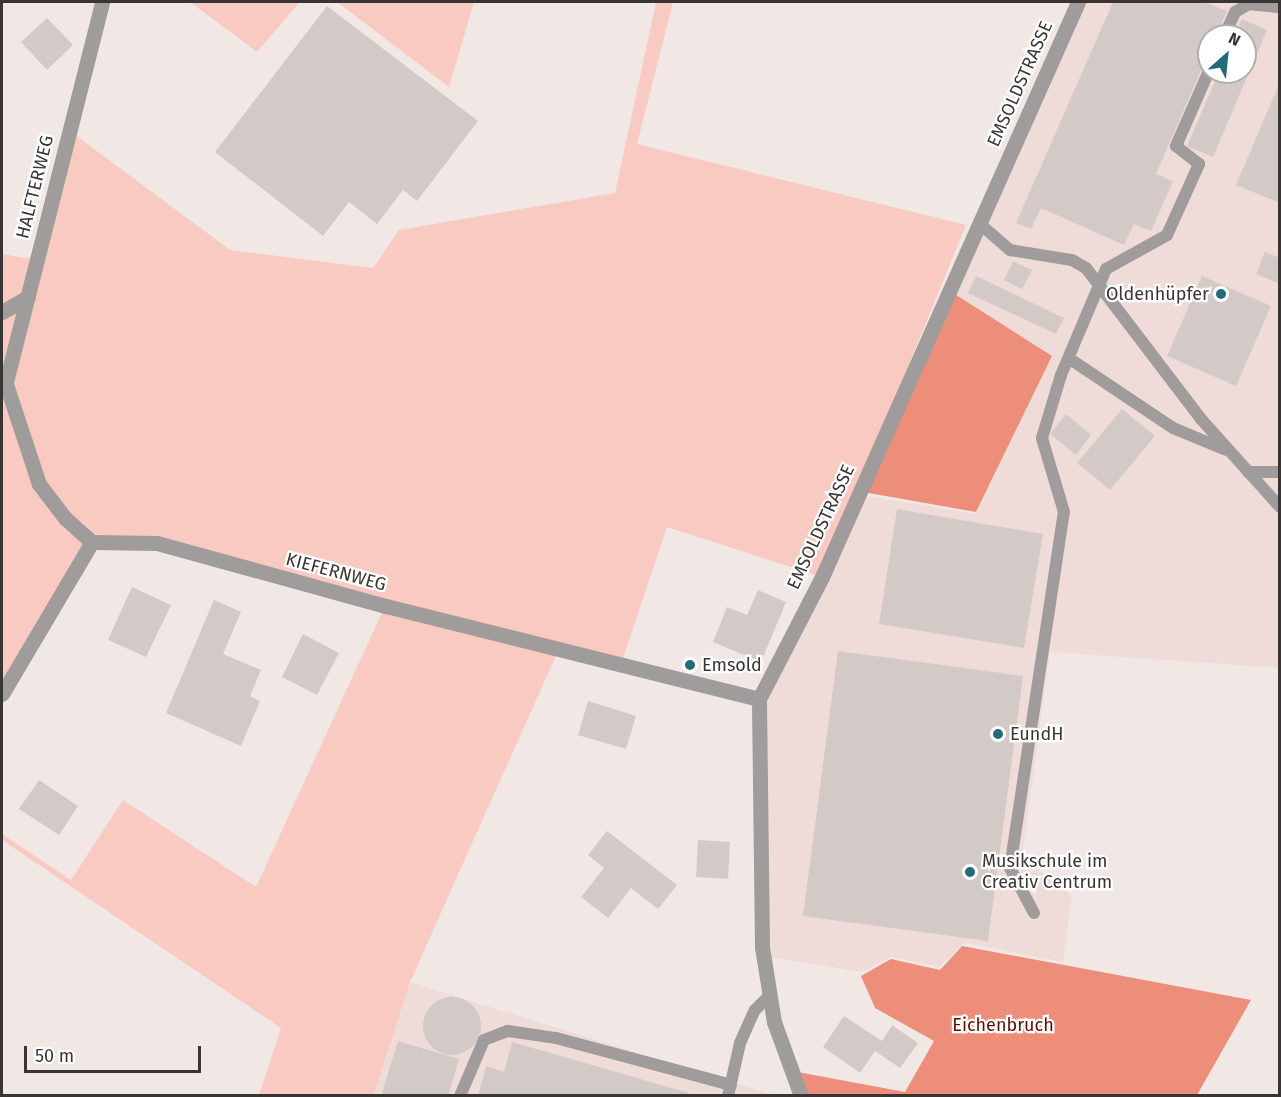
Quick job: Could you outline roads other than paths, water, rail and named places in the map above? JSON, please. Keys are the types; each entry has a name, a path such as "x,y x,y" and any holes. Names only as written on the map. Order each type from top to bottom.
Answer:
{"street":[{"name":"HALFTERWEG","path":"4,377 28,297 102,2"},
{"name":"EMSOLDSTRASSE","path":"801,1095 774,1022 762,947 759,699 822,577 1078,2"},
{"path":"2,312 28,297"},
{"path":"2,694 92,542 65,518 39,484 4,377"},
{"name":"KIEFERNWEG","path":"92,542 157,543 386,606 759,699"}],"lane":[{"path":"1230,24 1235,12 1249,4 1280,7"},
{"path":"1034,913 1010,868 1064,512 1042,438 1097,287 1106,269 1167,235 1199,164 1176,146 1203,84"},
{"path":"980,224 1010,250 1072,260 1086,268 1097,287 1229,451 1280,507"},
{"path":"1070,359 1173,428 1229,451"},
{"path":"1248,472 1280,472"},
{"path":"460,1095 484,1040 507,1031 556,1038 730,1090 740,1043 755,1011 770,995"}],"place":[{"name":"Oldenhüpfer","path":"1221,294"},
{"name":"Emsold","path":"690,665"},
{"name":"EundH","path":"998,734"},
{"name":"Musikschule im Creativ Centrum","path":"970,872"}],"park label":[{"name":"Eichenbruch","path":"1003,1025"}]}
